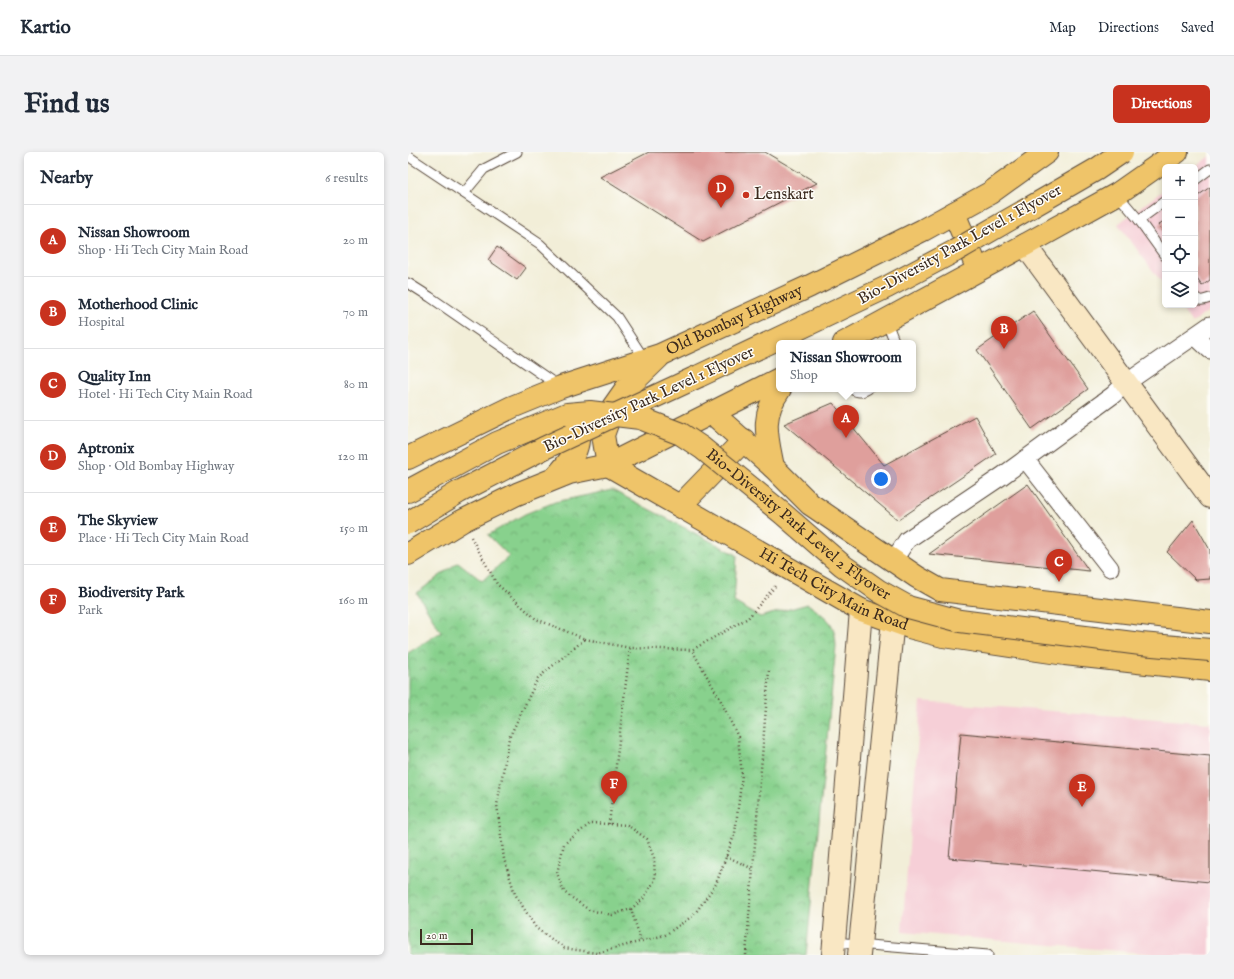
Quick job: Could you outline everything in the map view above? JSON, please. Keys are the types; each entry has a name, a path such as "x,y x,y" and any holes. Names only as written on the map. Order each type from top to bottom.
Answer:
{"main road":[{"name":"Bio-Diversity Park Level 1 Flyover","path":"408,523 459,492 544,448 624,412 887,287 955,252 1097,169 1122,152"},
{"path":"849,340 1025,246 1117,194 1177,152"},
{"name":"Old Bombay Highway","path":"408,458 512,407 561,387 652,358 810,286 924,230 990,192 1045,153"},
{"path":"954,213 978,270"},
{"path":"608,465 603,435 613,407 652,358"},
{"path":"408,554 462,521 517,494 569,473 608,465 776,381"},
{"path":"555,478 571,460 576,451 579,438 577,422 572,407 561,387"},
{"path":"773,467 766,432 768,413 778,392"},
{"name":"Bio-Diversity Park Level 2 Flyover","path":"408,491 497,443 567,414 590,412 640,418 681,434 702,448 782,513 842,565 879,591 908,607 960,621 1141,644 1210,650"},
{"path":"712,413 744,440 810,504 917,577 940,590 1210,622"},
{"path":"680,506 744,440"},
{"name":"Hi Tech City Main Road","path":"608,465 861,610 893,620 909,627 942,636 1065,654 1210,670"}],"street":[{"path":"1025,246 1210,497"},
{"path":"894,561 907,540 1025,459 1113,395 1126,383 1210,325"},
{"path":"1195,336 1210,350"},
{"path":"1025,459 1110,568"},
{"path":"833,948 861,610"},
{"path":"860,949 893,620"}],"lane":[{"path":"464,193 484,169 517,152"},
{"path":"408,156 540,244 617,317 652,358"},
{"path":"1198,178 1210,168"},
{"path":"1117,194 1139,220 1162,252"},
{"path":"1139,220 1162,204"},
{"path":"408,283 561,387"},
{"path":"1198,299 1204,301 1210,298"},
{"path":"886,320 894,340"},
{"path":"833,948 988,955"}],"path":[{"path":"462,521 497,584 536,619 585,639 630,648 692,650 748,618 791,569"},
{"path":"585,639 538,678 509,738 497,805 504,859 516,894 536,928 564,948 597,953 665,935 694,915 716,884 735,833 742,775 738,737 720,699 692,650"},
{"path":"609,824 630,648"},
{"path":"746,955 769,670"},
{"path":"591,823 627,826 647,839 654,858 655,880 643,899 631,909 612,915 589,910 564,892 557,873 564,844 591,823"},
{"path":"726,856 753,870"},
{"path":"631,909 641,941"}],"shaded area":[{"path":"1210,156 1210,310 1192,323 1181,308 1198,308 1198,165"},
{"path":"1162,191 1162,283 1118,224"},
{"path":"921,701 1210,723 1210,955 1166,955 902,932"}],"green space":[{"path":"612,490 737,555 734,602 760,617 808,604 825,617 832,625 836,646 806,955 408,955 408,653 441,632 417,593 458,562 482,581 509,556 488,535 525,514 555,502"}],"building":[{"path":"649,152 765,152 817,183 703,242 600,177"},
{"path":"1210,187 1210,280 1202,286 1198,280 1198,196"},
{"path":"1162,222 1162,230 1158,225"},
{"path":"497,247 526,268 517,280 488,260"},
{"path":"1033,311 1088,389 1032,429 977,350"},
{"path":"833,403 884,465 975,416 996,454 898,520 784,424"},
{"path":"1028,484 1089,571 929,554"},
{"path":"1193,520 1210,550 1210,579 1196,580 1167,552"},
{"path":"961,733 1210,756 1210,882 949,858"}],"place":[{"name":"Lenskart","path":"746,195"},
{"name":"Aptronix","path":"721,208"},
{"name":"Motherhood Clinic","path":"1004,349"},
{"name":"Nissan Showroom","path":"846,438"},
{"name":"Quality Inn","path":"1059,582"},
{"name":"Biodiversity Park","path":"614,804"},
{"name":"The Skyview","path":"1082,807"}]}
